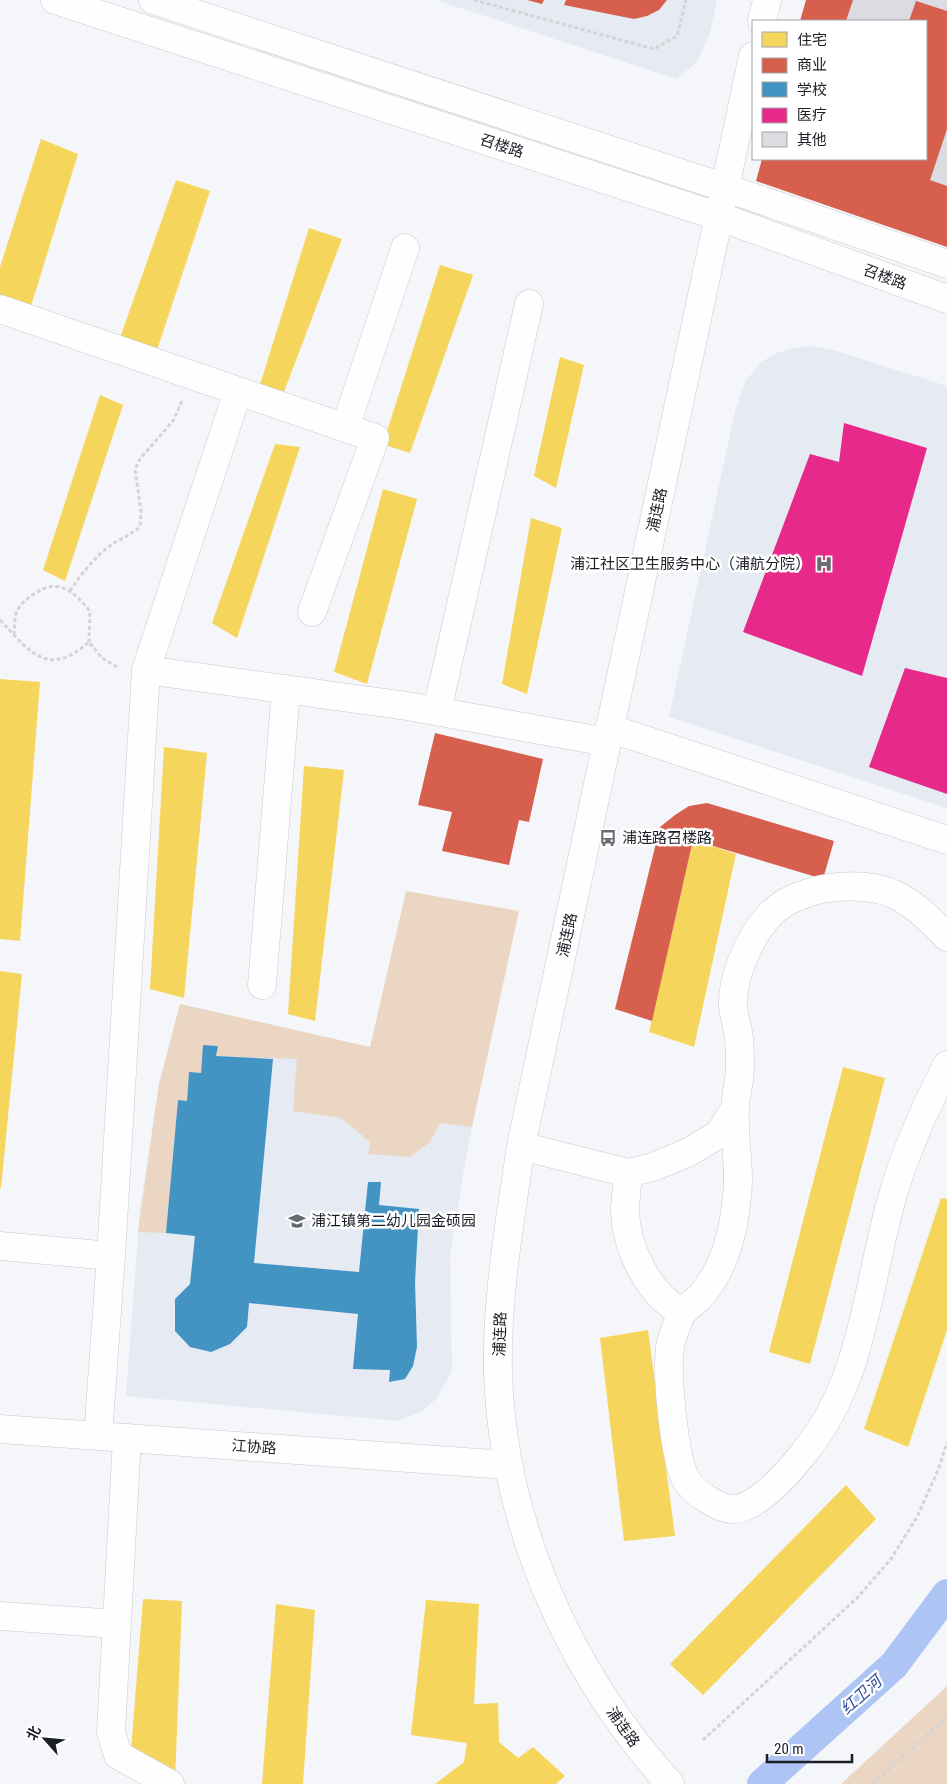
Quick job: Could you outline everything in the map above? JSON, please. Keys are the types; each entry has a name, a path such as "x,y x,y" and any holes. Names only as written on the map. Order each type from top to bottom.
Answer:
{"street":[{"name":"召楼路","path":"55,0 720,218 947,298"},
{"name":"召楼路","path":"153,0 726,188 947,264"},
{"path":"762,20 767,0"},
{"name":"浦连路","path":"668,1782 641,1752 590,1678 556,1612 527,1536 507,1465 498,1374 503,1270 521,1146 752,61"},
{"path":"345,428 405,248"},
{"path":"437,711 528,304"},
{"path":"0,309 374,438 312,612"},
{"path":"98,1436 111,1256 145,678 238,391"},
{"path":"145,678 286,689 608,735 947,840"},
{"path":"262,985 286,689"},
{"path":"947,938 922,911 892,891 857,886 823,889 782,904 756,932 739,966 733,1005 739,1039 740,1079 735,1108 738,1194 730,1236 718,1273 702,1295 682,1312 670,1345 670,1393 679,1462 687,1482 706,1498 728,1510 744,1509 773,1487 805,1452 830,1413 856,1356 894,1190 908,1148 947,1065"},
{"path":"521,1146 628,1173 653,1167 688,1152 719,1134 735,1108"},
{"path":"628,1173 625,1210 631,1248 648,1280 669,1306 682,1312"},
{"path":"0,1246 111,1256"},
{"name":"江协路","path":"0,1429 507,1465"},
{"path":"127,1438 111,1732 118,1756 170,1784"},
{"path":"0,1616 117,1624"}],"path":[{"path":"474,0 654,49 677,36 686,0"},
{"path":"70,591 82,574 106,548 129,536 140,526 141,511 135,468 140,458 173,421 181,402 202,379"},
{"path":"14,635 17,612 29,597 42,589 56,585 70,591 90,611 90,642 102,658 116,664 122,676 145,678"},
{"path":"0,620 30,651 46,660 62,660 77,653 90,642"},
{"path":"704,1740 857,1598 891,1559 917,1517 939,1468 947,1442"},
{"path":"873,1784 947,1716"}],"shaded area":[{"path":"436,0 717,0 710,33 697,62 676,79"},
{"name":"浦江社区卫生服务中心（浦航分院）","path":"812,346 830,349 947,386 947,808 669,717 735,411 745,382 761,362 777,353 791,348"},
{"path":"406,891 519,911 472,1127 440,1123 430,1142 410,1157 368,1154 370,1142 341,1118 293,1111 297,1059 216,1056 218,1046 203,1045 201,1073 189,1072 187,1101 178,1100 166,1233 138,1232 159,1084 180,1004 370,1047"},
{"name":"浦江镇第二幼儿园金硕园","path":"180,1004 370,1047 484,1067 466,1157 450,1255 452,1372 436,1399 421,1412 397,1421 126,1396 140,1209 159,1084"},
{"path":"947,1686 947,1784 841,1784"}],"building: 住宅":[{"path":"41,139 78,154 27,319 0,307 0,267"},
{"path":"176,180 210,191 154,359 117,346"},
{"path":"309,228 342,239 279,405 257,394"},
{"path":"440,265 473,275 410,453 385,445 382,447"},
{"path":"560,357 584,365 556,488 534,476"},
{"path":"100,395 123,405 65,581 43,570"},
{"path":"275,444 300,447 237,638 212,623"},
{"path":"383,489 417,499 367,684 334,672"},
{"path":"531,518 562,528 527,694 502,684"},
{"path":"0,679 40,682 20,941 0,939"},
{"path":"164,747 207,753 184,998 150,989"},
{"path":"304,766 344,770 315,1021 288,1014"},
{"path":"693,840 736,854 694,1047 649,1032"},
{"path":"0,971 22,974 1,1188 0,1188"},
{"path":"843,1067 885,1078 810,1364 769,1352"},
{"path":"941,1198 947,1199 947,1330 908,1447 864,1429"},
{"path":"648,1330 675,1536 624,1541 600,1338"},
{"path":"846,1485 876,1519 703,1695 670,1664"},
{"path":"143,1599 182,1601 175,1782 129,1775"},
{"path":"426,1600 479,1604 474,1704 498,1703 499,1742 518,1758 533,1747 565,1776 556,1784 435,1784 464,1762 467,1743 411,1735"},
{"path":"276,1604 315,1610 303,1784 262,1784"}],"building: 商业":[{"path":"527,0 544,0 542,4"},
{"path":"566,0 667,0 659,10 647,16 634,19 564,5"},
{"path":"806,0 947,0 947,247 756,181 762,160 927,160 927,20 800,20"},
{"path":"435,733 543,759 529,822 519,820 509,865 442,851 452,812 418,805"},
{"path":"707,803 834,841 823,879 693,840 652,1021 615,1009 660,827 689,806"}],"building: 学校":[{"path":"203,1045 218,1046 216,1056 273,1059 254,1263 359,1272 368,1182 381,1182 379,1205 419,1209 415,1282 417,1347 413,1366 405,1379 389,1382 390,1370 353,1369 358,1314 249,1303 247,1327 230,1344 211,1352 190,1347 175,1331 175,1299 190,1284 195,1236 166,1233 178,1100 187,1101 189,1072 201,1073"}],"building: 医疗":[{"path":"844,423 927,448 862,676 743,632 810,454 839,462"},
{"path":"905,668 947,678 947,794 869,767"}],"building: 其他":[{"path":"853,0 947,0 947,11 916,1 909,20 846,20"},
{"path":"947,129 947,186 930,180"}],"waterway":[{"name":"红卫河","path":"762,1784 894,1665 947,1594"}],"place":[{"name":"浦江社区卫生服务中心（浦航分院）","path":"824,564"},
{"name":"浦连路召楼路","path":"608,838"},
{"name":"浦江镇第二幼儿园金硕园","path":"297,1221"}]}
